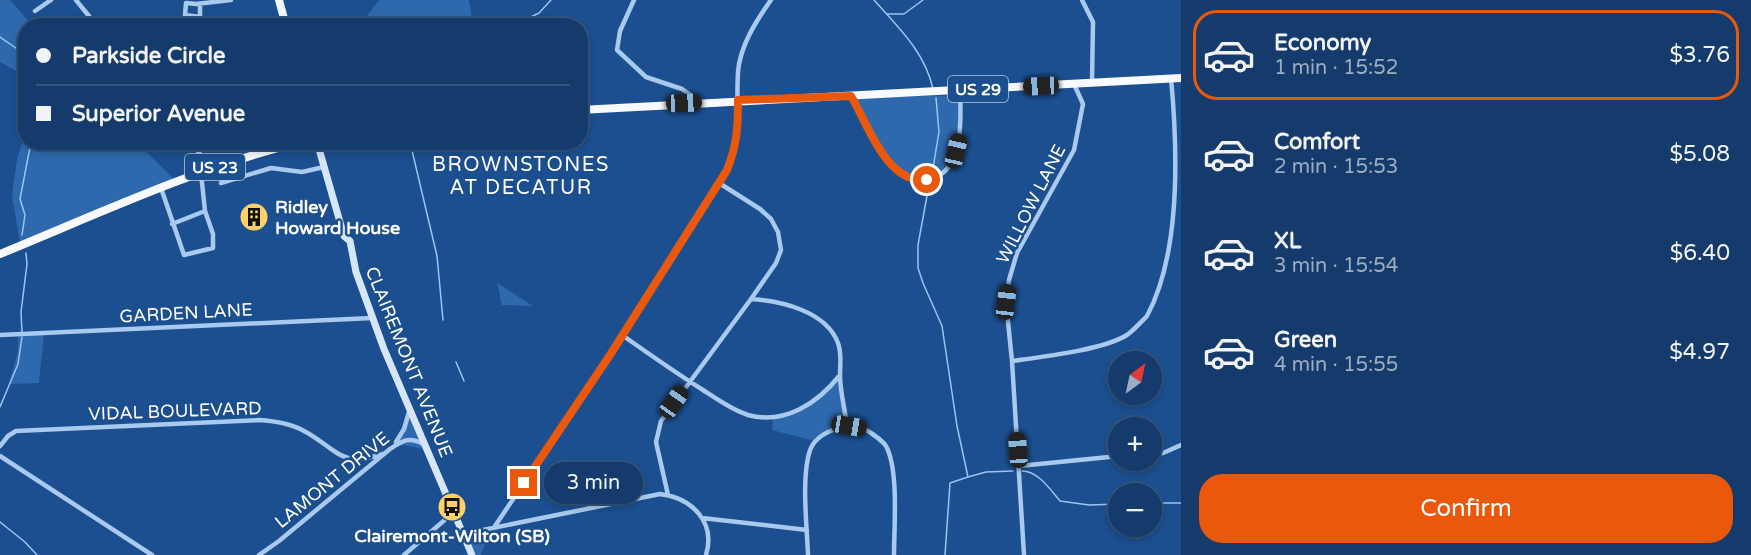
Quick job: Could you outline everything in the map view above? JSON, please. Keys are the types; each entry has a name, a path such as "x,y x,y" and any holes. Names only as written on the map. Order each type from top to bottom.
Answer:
{"highway":[{"name":"US 29","path":"588,110 1176,78"},
{"name":"US 23","path":"0,254 161,188 268,150"}],"main road":[{"path":"279,0 284,18"},
{"name":"CLAIREMONT AVENUE","path":"319,150 344,236 350,242 356,272 372,318 472,555"}],"street":[{"path":"35,11 51,0"},
{"path":"76,0 91,18"},
{"path":"200,4 231,0"},
{"path":"634,0 620,31 617,50 646,77 682,89 702,103"},
{"path":"495,526 622,335 719,183 735,150 738,132 738,71 743,48 771,0"},
{"path":"1082,0 1093,22 1092,82"},
{"path":"1176,78 1180,207"},
{"name":"WILLOW LANE","path":"1024,555 1006,302 1009,280 1017,254 1074,150 1083,104 1074,84"},
{"path":"851,96 880,150 907,178 921,180 935,178 942,174 956,151 961,127 960,90"},
{"path":"197,150 211,169"},
{"path":"221,183 271,168 302,172 324,167"},
{"path":"161,188 184,255 213,248 213,234 205,211 201,173"},
{"path":"668,495 657,449 656,435 661,421 688,381 751,299 776,263 780,250 778,232 771,219 760,209 719,183"},
{"path":"172,224 205,211"},
{"path":"1012,361 1078,351 1127,335 1154,307 1166,288"},
{"path":"751,299 780,303 798,309 815,317 834,335 839,345 840,375 847,426"},
{"name":"GARDEN LANE","path":"0,334 372,318"},
{"path":"622,335 688,381 746,414 763,418 786,416 805,406 840,375"},
{"path":"390,449 401,434 410,410"},
{"name":"VIDAL BOULEVARD","path":"0,446 8,436 16,431 259,420 283,423 298,428 313,436 333,452 349,458 365,459 383,454"},
{"path":"808,555 806,475 811,446 831,430 847,426 864,428 885,446 893,469 894,555"},
{"name":"LAMONT DRIVE","path":"259,555 390,449 408,439 416,440 425,446"},
{"path":"1162,453 1181,445"},
{"path":"0,456 152,555"},
{"path":"1019,466 1108,457"},
{"path":"463,534 653,495 668,495 679,498 691,506 702,518 709,530 706,555"},
{"path":"404,555 454,512"},
{"path":"702,518 807,530"}],"shaded area":[{"path":"0,0 10,0 26,18 18,18 18,72 0,62"},
{"path":"379,0 469,0 472,18 365,18"},
{"path":"963,95 959,131 951,156 945,167 937,174 927,177 908,175 891,161 873,136 854,98"},
{"path":"20,150 144,150 175,180 21,249 12,195"},
{"path":"497,283 533,306 502,305"},
{"path":"44,333 39,383 9,384 18,351 18,334"},
{"path":"838,380 845,424 825,435 818,442 772,430 773,418 800,411"},
{"path":"411,411 427,450 404,445 390,449 395,443"},
{"path":"499,530 488,541 481,555 476,555 463,533"}],"waterway":[{"path":"529,18 539,13 551,0"},
{"path":"874,0 917,52 924,63 933,89"},
{"path":"887,14 904,14 923,0"},
{"path":"0,37 18,49"},
{"path":"932,174 939,132 936,98"},
{"path":"22,235 25,215 20,199 29,150"},
{"path":"412,150 437,256 443,320"},
{"path":"929,185 918,245 918,268 942,326 957,426 968,477 950,483 945,555"},
{"path":"22,332 21,312 27,264 26,253"},
{"path":"0,407 18,364 22,337"},
{"path":"456,362 464,381"},
{"path":"968,477 986,472 1013,471"},
{"path":"1022,471 1038,477 1060,501 1089,505 1108,504"},
{"path":"1162,503 1181,503"},
{"path":"0,522 37,555"}],"place":[{"name":"Ridley Howard House","path":"254,217"},
{"name":"Clairemont-Wilton (SB)","path":"452,507"}],"district":[{"name":"BROWNSTONES AT DECATUR","path":"521,176"}],"route":[{"path":"524,483 610,355 727,170 735,150 738,132 738,100 851,96 880,150 896,169 907,178 927,180"}]}
